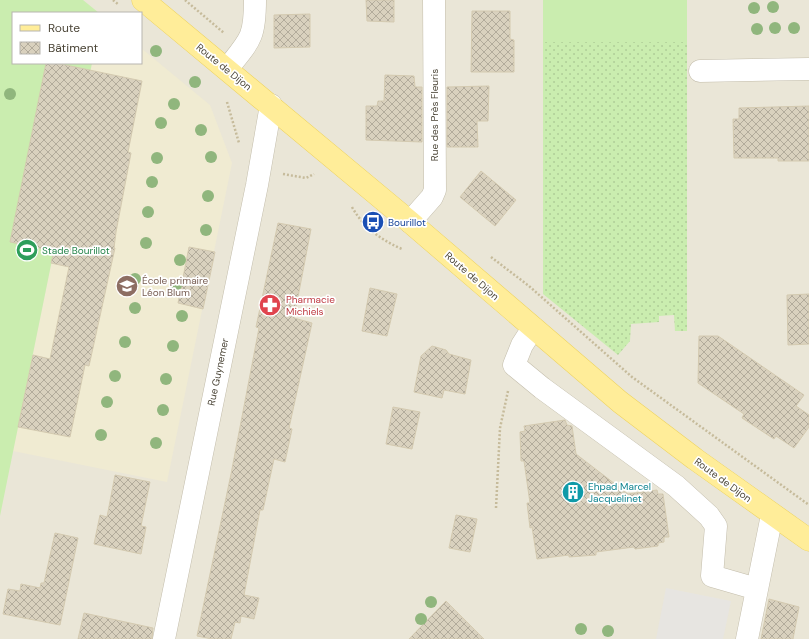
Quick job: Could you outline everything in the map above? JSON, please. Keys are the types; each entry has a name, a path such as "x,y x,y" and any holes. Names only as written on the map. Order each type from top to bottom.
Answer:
{"main road":[{"name":"Route de Dijon","path":"143,0 410,222 620,402 809,540"}],"street":[{"path":"227,69 243,49 254,30 255,0"},
{"name":"Rue des Près Fleuris","path":"410,222 428,202 435,190 434,0"},
{"path":"700,71 809,69"},
{"name":"Rue Guynemer","path":"164,639 257,185 271,105"},
{"path":"533,328 522,346 514,365 676,486 709,516 716,526 712,576 757,589"},
{"path":"747,639 772,514"}],"path":[{"path":"185,0 243,49"},
{"path":"488,255 529,286 632,377 809,505"},
{"path":"496,508 500,428 514,365"}],"shaded area":[{"path":"0,0 809,0 809,639 0,639"},
{"name":"École primaire Léon Blum","path":"142,49 210,105 232,163 167,482 13,451 92,64 142,64"},
{"path":"666,588 731,601 723,639 656,639"}],"green space":[{"name":"Stade Bourillot","path":"0,0 83,0 98,12 12,12 12,64 92,64 0,516"},
{"path":"543,0 687,0 687,42 543,42"},
{"path":"543,42 687,42 687,331 675,331 674,315 659,316 659,322 631,324 630,341 618,355 543,294"}],"building":[{"path":"366,0 394,0 394,22 367,21"},
{"path":"472,11 510,11 510,39 514,40 514,72 471,72"},
{"path":"310,14 310,47 274,48 274,15"},
{"path":"46,64 61,64 142,81 128,152 131,153 116,232 115,248 89,366 85,365 70,437 18,427 33,355 50,359 69,267 51,263 54,251 10,242"},
{"path":"385,75 414,76 415,87 422,87 422,142 366,140 366,106 377,106 378,101 384,101"},
{"path":"489,86 488,121 477,121 478,147 447,147 447,87"},
{"path":"809,106 809,161 778,161 778,158 734,158 733,119 739,119 739,108"},
{"path":"481,171 516,200 495,226 460,197"},
{"path":"278,223 311,229 294,318 312,323 289,428 292,429 285,462 274,459 263,510 260,510 244,595 259,598 254,619 241,616 240,623 235,622 231,639 212,639 197,636 231,474 259,328 256,327"},
{"path":"189,247 215,252 203,309 178,303"},
{"path":"370,288 397,294 387,336 362,331"},
{"path":"809,294 809,344 788,345 787,295"},
{"path":"699,336 718,336 804,395 796,406 809,415 809,427 794,448 776,436 774,439 742,418 744,414 698,383"},
{"path":"432,346 446,350 449,354 471,360 465,394 444,390 442,398 414,392 421,356"},
{"path":"393,407 420,412 412,449 386,444"},
{"name":"Ehpad Marcel Jacquelinet","path":"565,420 567,425 572,426 576,454 628,494 657,490 658,494 663,494 669,537 664,537 664,542 658,543 658,546 635,549 634,547 596,552 596,555 569,557 569,555 537,559 532,527 530,528 527,503 530,503 524,461 521,461 520,432 525,431 524,426"},
{"path":"115,475 150,482 141,526 146,527 141,554 94,544 100,515 107,517"},
{"path":"456,515 477,519 470,552 449,548"},
{"path":"55,533 78,538 60,625 3,614 8,589 20,591 21,584 40,588 41,583 44,583"},
{"path":"769,599 799,607 793,639 761,639"},
{"path":"446,601 484,639 409,639"},
{"path":"84,613 153,628 152,639 78,639"}],"place":[{"name":"Bourillot","path":"373,222"},
{"name":"Stade Bourillot","path":"27,250"},
{"name":"École primaire Léon Blum","path":"127,286"},
{"name":"Pharmacie Michiels","path":"270,305"},
{"name":"Ehpad Marcel Jacquelinet","path":"573,492"}]}
